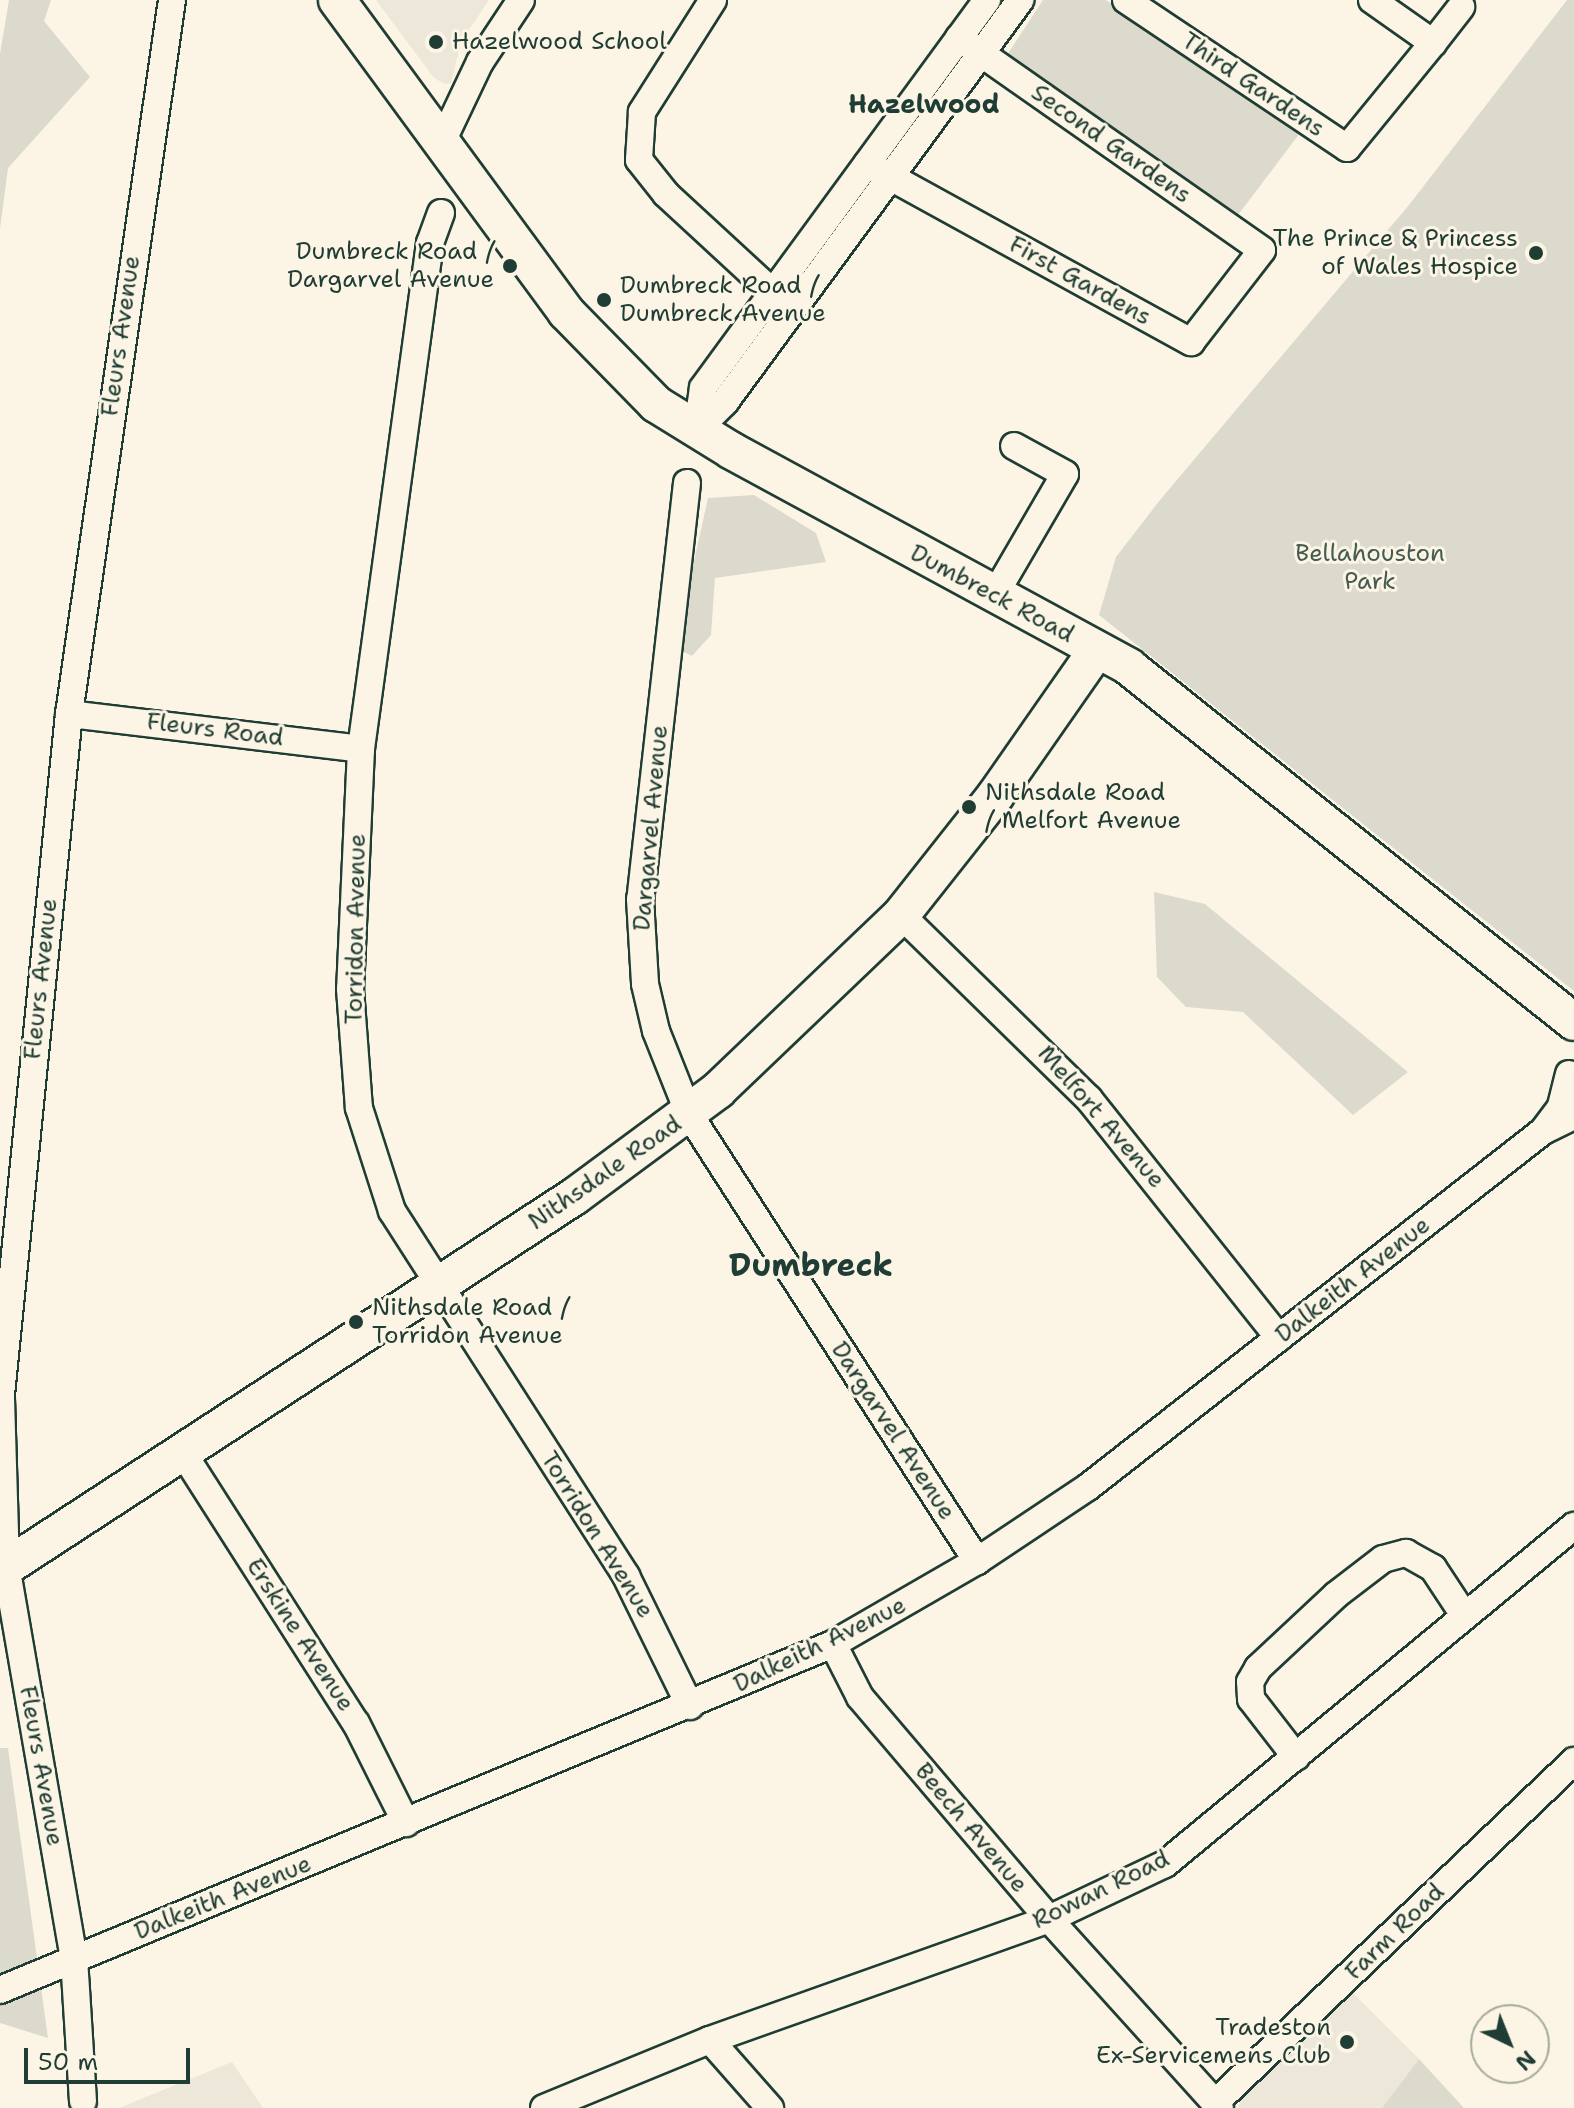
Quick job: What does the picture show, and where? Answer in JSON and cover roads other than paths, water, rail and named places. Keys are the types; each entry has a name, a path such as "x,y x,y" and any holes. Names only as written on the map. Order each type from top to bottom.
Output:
{"main road":[{"name":"Dumbreck Road","path":"308,0 441,144"},
{"name":"Dumbreck Road","path":"337,0 566,312 656,404 994,596 1129,667 1574,1022"},
{"name":"Nithsdale Road","path":"3,1569 439,1287 689,1114 771,1045 901,915 995,796 1097,650"}],"street":[{"name":"Fleurs Avenue","path":"83,2101 74,1959 3,1569 1,1394 9,1273 69,714 172,0"},
{"path":"441,144 480,62 521,0"},
{"path":"713,0 642,112 639,160 666,194 781,301"},
{"path":"697,430 703,388 781,301 877,170 959,38 987,0"},
{"path":"877,170 981,53 1020,0"},
{"name":"Third Gardens","path":"1126,0 1347,148 1433,43"},
{"path":"1372,0 1433,43 1461,7"},
{"name":"Second Gardens","path":"959,38 1262,250"},
{"name":"First Gardens","path":"877,170 1191,342 1262,250"},
{"name":"Torridon Avenue","path":"441,213 430,243 361,749 350,989 359,1108 379,1183 439,1287 626,1576 690,1706"},
{"path":"994,596 1065,474 1014,446"},
{"name":"Dargarvel Avenue","path":"687,483 640,936 656,1031 689,1114 977,1561"},
{"name":"Fleurs Road","path":"69,714 361,749"},
{"name":"Melfort Avenue","path":"901,915 1089,1099 1279,1338"},
{"name":"Dalkeith Avenue","path":"1543,1131 1561,1107 1569,1074"},
{"name":"Dalkeith Avenue","path":"0,1990 690,1706 833,1644 977,1561 1088,1487 1543,1131 1574,1116"},
{"name":"Erskine Avenue","path":"183,1453 356,1723 406,1823"},
{"name":"Rowan Road","path":"544,2108 710,2040 1049,1919 1165,1864 1574,1526"},
{"path":"1296,1757 1251,1699 1250,1682 1258,1668 1336,1595 1383,1559 1406,1553 1433,1568 1464,1615"},
{"name":"Beech Avenue","path":"833,1644 860,1697 1049,1919 1217,2106"},
{"name":"Farm Road","path":"1217,2106 1574,1761"},
{"path":"710,2040 770,2108"}],"place":[{"name":"Hazelwood School","path":"436,42"},
{"name":"The Prince & Princess of Wales Hospice","path":"1536,253"},
{"name":"Dumbreck Road / Dargarvel Avenue","path":"510,266"},
{"name":"Dumbreck Road / Dumbreck Avenue","path":"604,300"},
{"name":"Nithsdale Road / Melfort Avenue","path":"969,807"},
{"name":"Nithsdale Road / Torridon Avenue","path":"356,1322"},
{"name":"Tradeston Ex-Servicemens Club","path":"1347,2042"}],"district":[{"name":"Hazelwood","path":"924,104"},
{"name":"Dumbreck","path":"811,1265"}],"park label":[{"name":"Bellahouston Park","path":"1370,568"}]}
